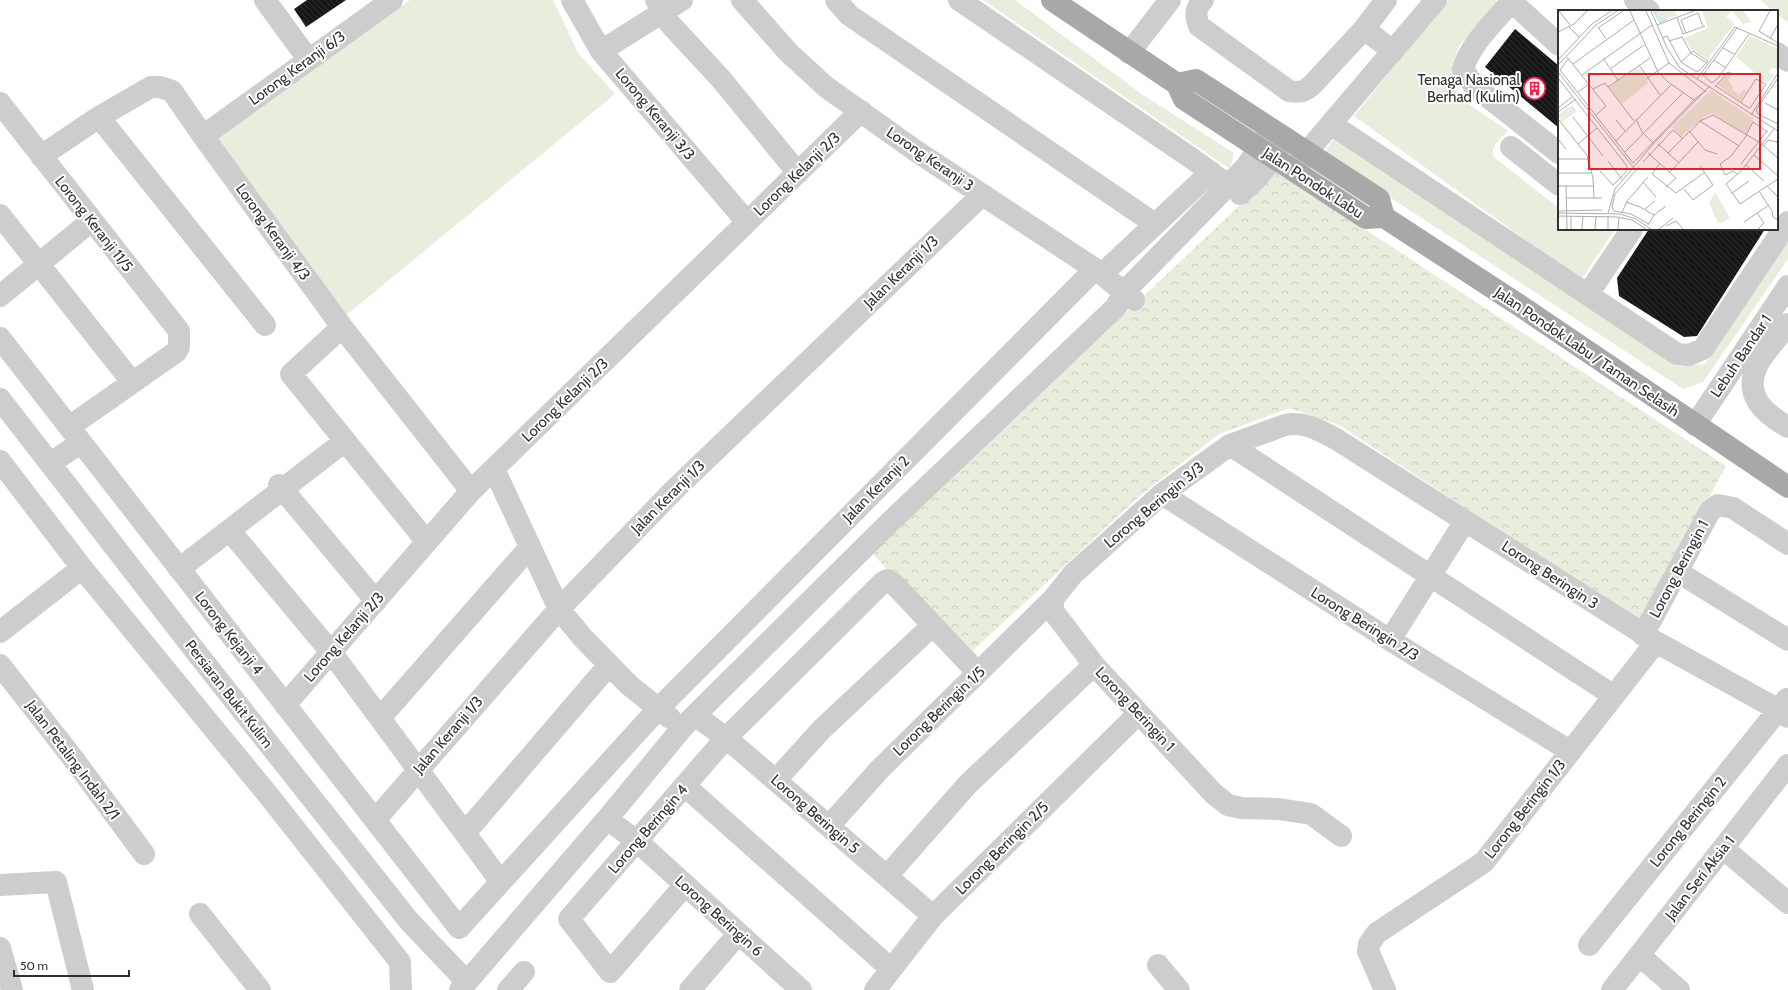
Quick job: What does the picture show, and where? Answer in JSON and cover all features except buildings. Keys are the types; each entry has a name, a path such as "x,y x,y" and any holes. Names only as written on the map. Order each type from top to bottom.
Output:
{"main road":[{"name":"Jalan Pondok Labu","path":"1052,0 1177,84 1184,99 1266,153 1366,218 1384,217 1379,199 1196,80 1177,84"},
{"name":"Jalan Pondok Labu / Taman Selasih","path":"1384,217 1519,305 1788,487"}],"street":[{"path":"265,0 308,60"},
{"name":"Lorong Keranji 6/3","path":"203,136 392,0"},
{"name":"Lorong Keranji 3/3","path":"572,0 601,51 747,222"},
{"path":"601,51 660,6 682,0"},
{"name":"Lorong Keranji 3","path":"742,0 788,52 826,87 982,195 1098,272 1125,300"},
{"path":"836,0 849,15 1156,224"},
{"path":"959,0 1228,185"},
{"path":"1129,53 1170,0"},
{"path":"1203,0 1197,7 1196,16 1199,26 1289,91 1298,92 1306,91 1313,84 1364,29 1386,0"},
{"path":"1294,171 1307,152 1436,0"},
{"path":"1558,44 1512,0 1472,49 1465,61 1463,69 1466,77 1474,86 1558,152"},
{"path":"1635,0 1648,10"},
{"path":"660,6 670,24 721,79 798,173"},
{"path":"1364,29 1393,51"},
{"path":"1778,54 1788,61"},
{"name":"Lorong Keranji 4/3","path":"41,156 99,117 150,87 160,87 172,91 342,327 471,491"},
{"name":"Lorong Keranji 11/5","path":"1,106 179,331 179,347 176,352 132,382"},
{"name":"Lorong Kelanji 2/3","path":"285,705 471,491 861,112"},
{"path":"99,117 265,325"},
{"path":"1331,124 1677,354 1689,356 1703,349 1777,230"},
{"path":"463,986 607,820 689,721 889,523 1125,300 1259,176 1266,153 1279,134"},
{"path":"1511,147 1555,173"},
{"path":"1125,300 1228,185 1246,167 1266,153"},
{"name":"Jalan Keranji 2","path":"459,928 658,709 1098,272 1156,224 1211,172"},
{"name":"Jalan Keranji 1/3","path":"375,820 559,609 672,491 982,195"},
{"path":"0,215 132,382 75,435 51,463"},
{"path":"0,296 38,263 92,221"},
{"path":"1588,294 1631,230"},
{"name":"Lebuh Bandar 1","path":"1695,425 1788,286"},
{"path":"342,327 291,374 427,542"},
{"path":"1785,336 1757,365 1753,379 1755,398 1768,415 1788,427"},
{"name":"Lorong Kejanji 4","path":"0,338 459,928"},
{"name":"Persiaran Bukit Kulim","path":"0,399 200,657 409,921 463,986"},
{"name":"Lorong Beringin 3/3","path":"1053,599 1073,574 1162,494 1230,445 1294,423 1314,428"},
{"name":"Lorong Beringin 3","path":"1314,428 1336,439 1649,638 1785,708"},
{"path":"179,569 230,531 281,488 346,441"},
{"path":"1230,445 1614,696"},
{"path":"0,461 82,568 269,796 400,962 401,990"},
{"name":"Lorong Beringin 5","path":"494,469 559,609 609,665 629,685 658,709 726,738 933,916"},
{"path":"281,488 376,601"},
{"name":"Lorong Beringin 2/3","path":"1162,494 1390,640 1570,751"},
{"name":"Lorong Beringin 1","path":"1649,638 1678,572 1710,511 1718,505 1733,508 1788,544"},
{"path":"1390,640 1465,521"},
{"path":"230,531 331,652 501,882"},
{"path":"380,718 530,547"},
{"path":"0,632 82,568"},
{"path":"1678,572 1788,640"},
{"name":"Lorong Beringin 4","path":"684,885 610,972 569,919 638,842 726,738 882,583 887,580 893,583 932,626"},
{"name":"Lorong Beringin 1","path":"1053,599 1053,611 1094,665 1214,794 1228,805 1241,808 1279,808 1311,814 1341,836"},
{"name":"Lorong Beringin 1/5","path":"829,826 880,769 1053,599"},
{"path":"776,780 821,730 932,626 978,673"},
{"name":"Lorong Beringin 1/3","path":"1385,990 1368,951 1372,938 1377,933 1484,862 1614,696 1649,638"},
{"name":"Jalan Petaling Indah 2/1","path":"0,665 72,757 144,854"},
{"path":"465,833 609,665"},
{"path":"887,876 968,784 1094,665"},
{"name":"Lorong Beringin 2","path":"1589,945 1785,708"},
{"name":"Lorong Beringin 2/5","path":"875,990 933,916 1138,714"},
{"name":"Jalan Seri Aksia 1","path":"1612,990 1788,765"},
{"path":"685,786 891,969"},
{"name":"Lorong Beringin 6","path":"607,820 638,842 801,990"},
{"path":"1724,848 1788,903"},
{"path":"0,885 56,882 83,990"},
{"path":"200,914 260,990"},
{"path":"695,988 738,934"},
{"path":"1639,955 1679,990"},
{"path":"1,957 12,990"},
{"path":"1158,965 1179,990"},
{"path":"508,990 524,972"}],"green space":[{"path":"410,0 553,0 578,53 615,94 344,317 210,140"},
{"path":"983,0 1015,0 1143,95 1234,153 1230,169"},
{"path":"1448,0 1495,0 1498,2 1459,46 1452,66 1459,89 1455,95 1508,131 1494,147 1493,154 1495,158 1558,207 1558,230 1614,230 1581,280 1354,116"},
{"path":"1760,0 1788,0 1788,23 1778,15 1778,10 1772,10"},
{"path":"1335,137 1349,141 1675,366 1705,364 1788,241 1788,259 1703,382 1683,389 1391,198 1324,152"},
{"path":"1276,171 1726,466 1641,623 1339,425 1290,408 1219,434 1141,495 967,656 872,553"}],"place":[{"name":"Tenaga Nasional Berhad (Kulim)","path":"1535,89"}]}
